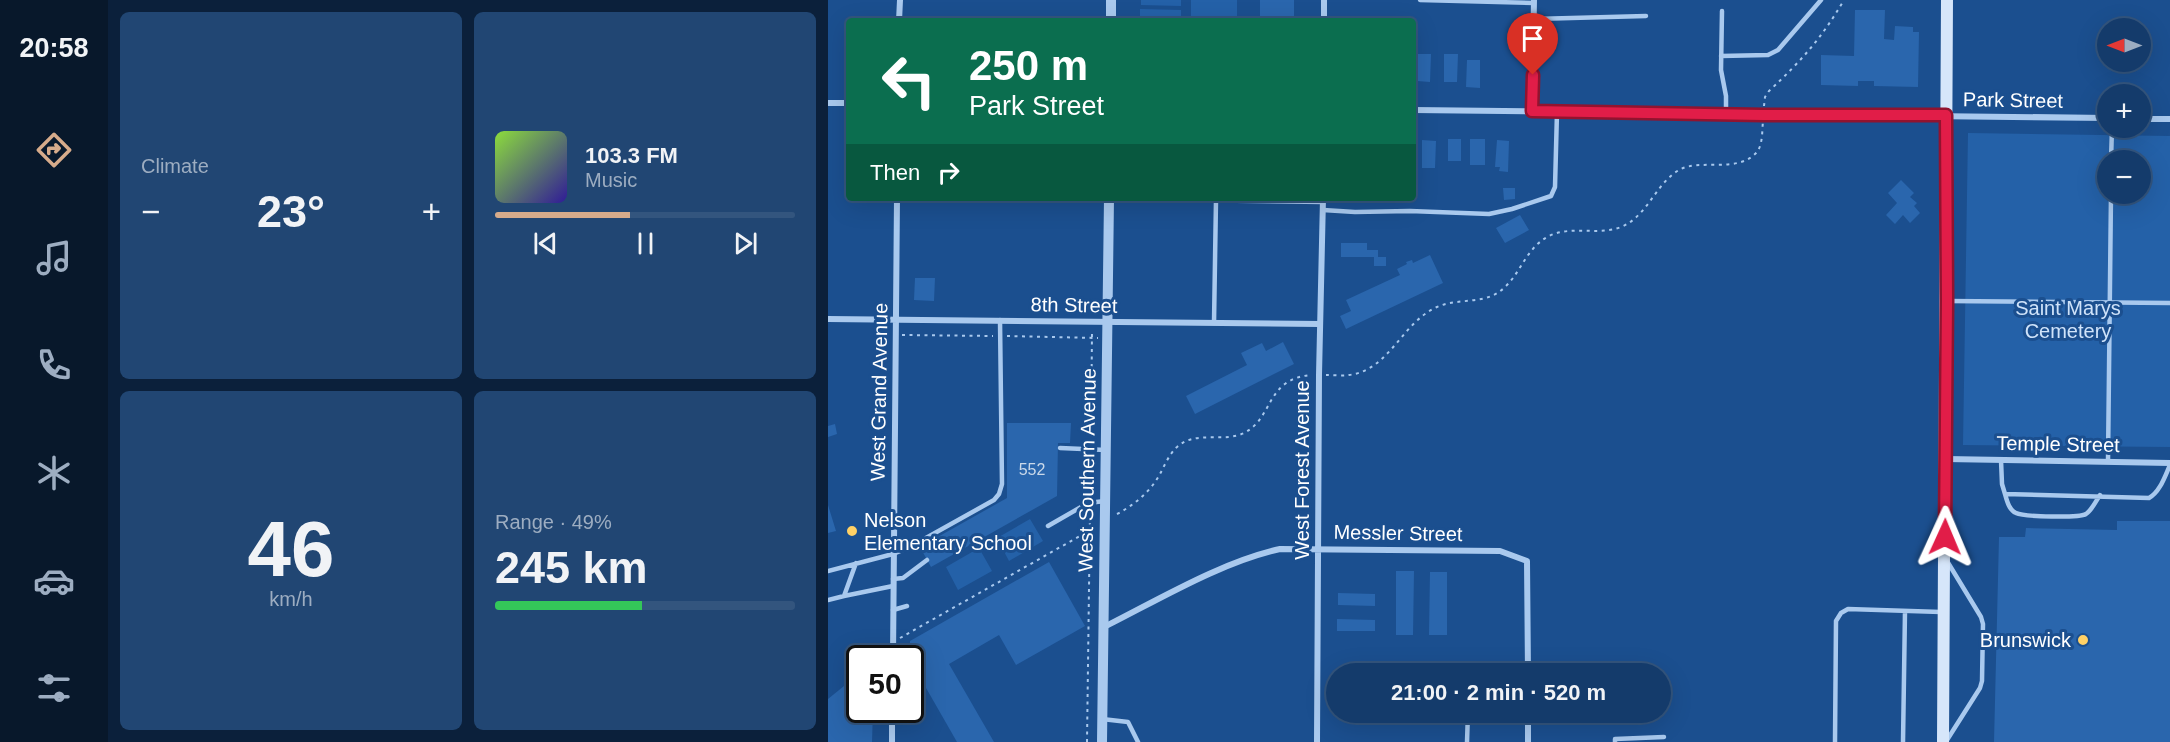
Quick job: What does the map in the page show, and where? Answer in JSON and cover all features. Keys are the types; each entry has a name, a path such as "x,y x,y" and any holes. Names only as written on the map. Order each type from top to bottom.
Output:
{"main road":[{"path":"1944,742 1947,0"}],"street":[{"path":"899,18 900,0"},
{"path":"1111,0 1111,18"},
{"path":"1324,0 1324,18"},
{"path":"1532,111 1534,1"},
{"path":"828,103 846,103"},
{"name":"Park Street","path":"1416,110 2097,118"},
{"path":"2151,119 2170,119"},
{"name":"West Grand Avenue","path":"893,642 897,201"},
{"name":"West Southern Avenue","path":"1102,742 1108,201"},
{"name":"West Forest Avenue","path":"1317,742 1319,375 1323,201"},
{"name":"8th Street","path":"828,319 1320,324"},
{"name":"Temple Street","path":"1946,459 2170,464"},
{"name":"Messler Street","path":"1103,627 1232,564 1280,549 1500,551 1527,561 1528,663"},
{"path":"892,723 892,742"},
{"path":"1528,723 1528,742"}],"lane":[{"path":"1419,0 1534,1"},
{"path":"1721,56 1768,55 1778,50 1821,0"},
{"path":"1722,11 1721,70 1726,96 1726,113"},
{"path":"1533,19 1646,16"},
{"path":"1323,210 1489,214 1551,196 1555,187 1557,112"},
{"path":"1214,323 1216,201"},
{"path":"2108,462 2111,204"},
{"path":"1947,301 2170,303"},
{"path":"828,571 893,554 994,500 999,494 1002,484 1000,320"},
{"path":"1060,448 1106,450"},
{"path":"2001,460 2002,484 2014,513 2081,516 2092,508 2100,495"},
{"path":"2005,494 2149,498 2153,496 2170,464"},
{"path":"1048,526 1090,503 1105,501"},
{"path":"1944,742 1980,688 1983,624 1945,556"},
{"path":"828,600 903,578 927,560"},
{"path":"844,596 856,563"},
{"path":"893,610 907,606"},
{"path":"1835,742 1836,621 1841,613 1848,609 1944,612"},
{"path":"1903,742 1905,611"},
{"path":"1102,719 1128,722 1138,742"},
{"path":"1467,742 1468,723"},
{"path":"1615,742 1615,739 1664,737"}],"path":[{"path":"893,642 1130,507 1146,494 1176,448 1183,442 1195,439 1224,438 1246,432 1257,423 1275,393 1286,383 1301,376 1349,375 1369,369 1382,360 1412,324 1426,313 1438,306 1478,300 1494,295 1506,287 1528,253 1551,235 1566,232 1602,232 1621,227 1643,211 1664,183 1679,170 1730,164 1748,158 1758,151 1765,97 1820,39 1844,0"},
{"path":"1087,742 1092,322"}],"green space":[{"path":"1141,0 1181,0 1181,6 1141,5"},
{"path":"1191,0 1237,0 1237,18 1191,17"},
{"path":"1140,9 1181,10 1181,18 1140,18"},
{"name":"Saint Marys Cemetery","path":"1968,133 2097,135 2097,138 2170,136 2170,447 1963,445"},
{"path":"1030,519 1043,541 1009,561 997,538"},
{"path":"979,548 992,571 958,590 946,567"}],"building":[{"path":"1260,0 1294,0 1294,18 1260,18"},
{"path":"1855,10 1885,10 1884,39 1894,40 1895,26 1913,27 1913,32 1919,32 1918,87 1874,86 1874,81 1858,81 1858,86 1821,85 1821,55 1854,56"},
{"path":"1417,54 1431,54 1430,82 1417,81"},
{"path":"1444,54 1458,54 1457,82 1444,82"},
{"path":"1467,60 1480,60 1480,88 1466,87"},
{"path":"1448,139 1461,139 1461,161 1448,161"},
{"path":"1470,139 1485,139 1485,165 1470,165"},
{"path":"1422,140 1436,141 1435,168 1422,168"},
{"path":"1497,140 1509,141 1508,172 1499,171 1500,167 1495,167"},
{"path":"1901,180 1914,193 1910,197 1917,203 1914,206 1920,213 1910,223 1903,215 1895,224 1886,215 1897,203 1888,193"},
{"path":"1503,188 1515,188 1515,199 1504,200"},
{"path":"1520,215 1529,230 1505,243 1496,228"},
{"path":"1341,243 1367,243 1367,250 1378,250 1378,257 1386,257 1386,266 1374,266 1374,257 1341,257"},
{"path":"1430,255 1443,283 1346,329 1340,316 1351,311 1346,300 1400,275 1397,269 1407,264 1406,262 1412,260 1413,263"},
{"path":"915,278 935,278 934,301 914,300"},
{"path":"1283,342 1294,364 1195,414 1186,396 1247,365 1241,353 1262,343 1266,351"},
{"path":"1007,423 1071,423 1070,443 1058,443 1057,496 931,567 920,547 1007,498"},
{"path":"835,424 837,434 828,437 828,426"},
{"path":"828,505 836,531 828,533"},
{"name":"Brunswick","path":"2117,521 2170,521 2170,742 1994,742 1999,537 2025,537 2026,528 2117,530"},
{"path":"1049,562 1085,626 1016,665 999,635 949,664 994,742 957,742 924,684 924,645 910,645 910,641"},
{"path":"1396,571 1414,571 1413,635 1396,635"},
{"path":"1430,572 1447,572 1447,635 1429,635"},
{"path":"1338,593 1375,594 1375,606 1338,605"},
{"path":"1337,619 1375,620 1375,631 1337,631"},
{"path":"846,684 846,723 873,723 872,742 828,742 828,699"}],"place":[{"name":"Nelson Elementary School","path":"852,531"},
{"name":"Brunswick","path":"2083,640"}],"route":[{"path":"1533,75 1532,111 1946,115 1945,537"}]}
